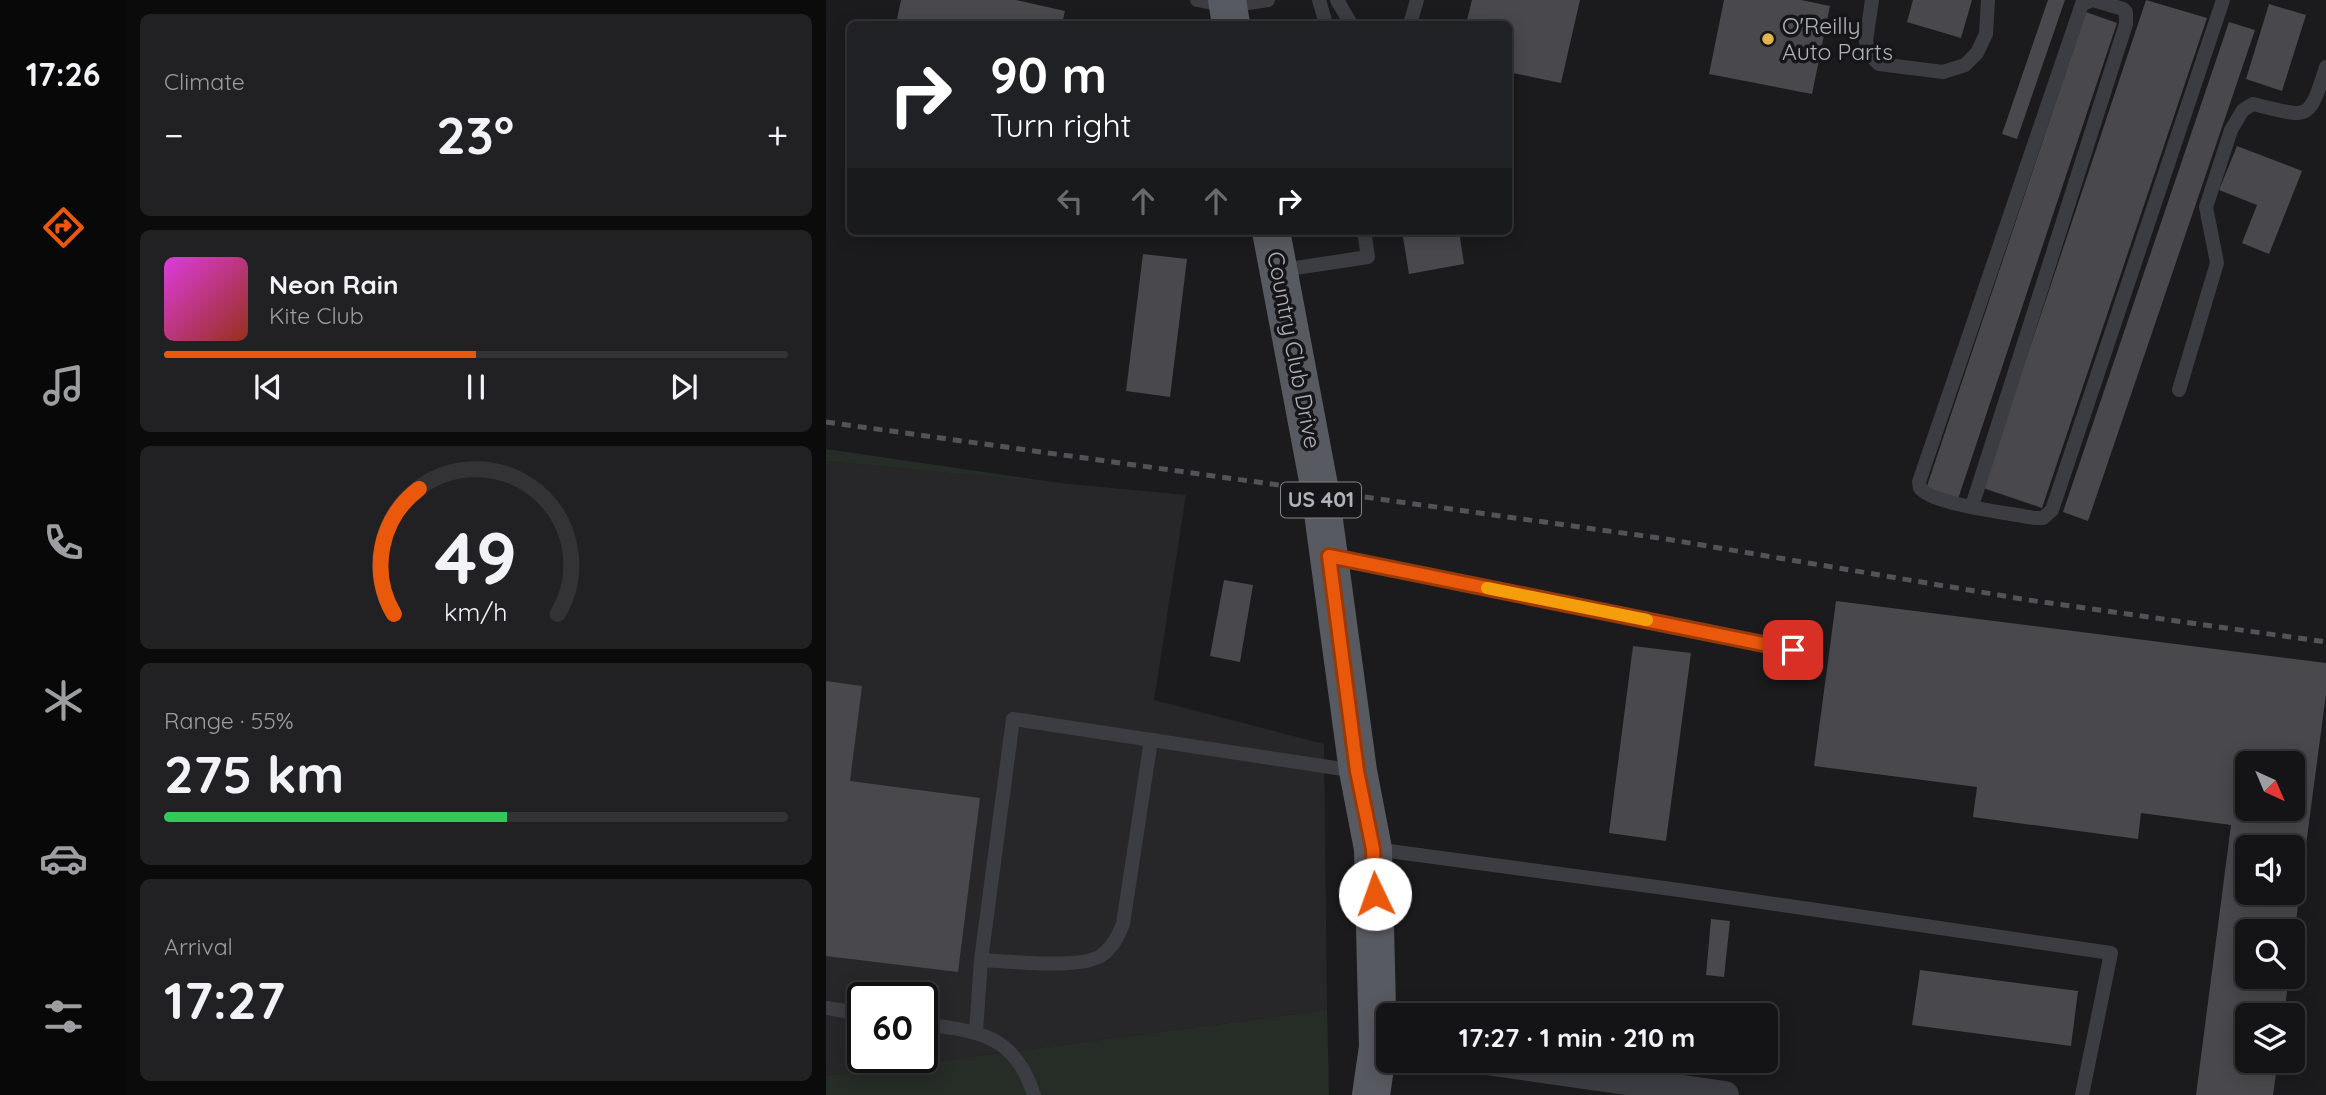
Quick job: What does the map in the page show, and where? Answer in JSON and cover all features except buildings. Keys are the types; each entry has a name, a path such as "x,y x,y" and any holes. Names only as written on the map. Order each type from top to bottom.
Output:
{"main road":[{"name":"Country Club Drive","path":"1272,235 1320,491 1357,771 1373,849 1381,1003"},
{"name":"Country Club Drive","path":"1371,1095 1376,1073"}],"street":[{"path":"1544,1073 1615,1087 1725,1095"}],"lane":[{"path":"1221,8 1268,0"},
{"path":"1320,0 1325,21"},
{"path":"1337,0 1349,21"},
{"path":"1411,21 1417,0"},
{"path":"1421,21 1425,0"},
{"path":"1872,0 1866,41 1868,53 1879,64 1943,72 1965,65 1977,53 1986,34 1988,0"},
{"path":"1972,506 2126,24 2126,12 2123,9 2093,0 2082,4 2080,8 1921,475 1920,488 1927,495 1972,506 2035,518 2043,518 2052,510 2223,0"},
{"path":"2179,390 2217,262 2206,208 2231,130 2243,110 2253,104 2298,114 2308,111 2314,104 2326,67"},
{"path":"1279,271 1368,257 1365,235"},
{"path":"1329,556 1793,650"},
{"path":"976,1031 981,960 1013,719 1357,771"},
{"path":"981,960 1080,962 1100,957 1114,944 1123,924 1151,740"},
{"path":"1373,849 1679,890 2111,953 2082,1095"},
{"path":"826,1007 847,1011"},
{"path":"938,1026 976,1031 1006,1046 1026,1071 1034,1095"}],"shaded area":[{"path":"826,449 1066,484 826,461"},
{"path":"826,461 1186,495 1154,700 1324,744 1327,1010 938,1061 938,982 847,982 849,1073 826,1076"},
{"path":"1327,1010 1329,1095 826,1095 826,1076 849,1073 938,1073 938,1061"}],"railway":[{"path":"826,422 1666,539 2028,600 2326,642"}],"slow traffic":[{"path":"1487,588 1647,620"}],"place":[{"name":"O'Reilly Auto Parts","path":"1768,39"}],"route":[{"path":"1375,894 1373,849 1357,771 1329,556 1793,650"}]}
